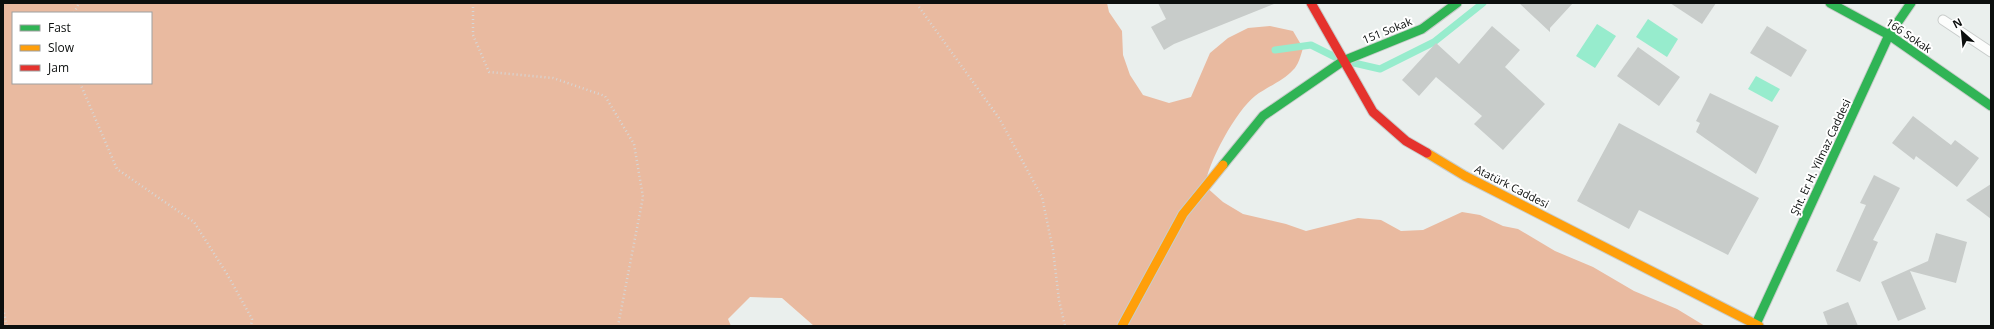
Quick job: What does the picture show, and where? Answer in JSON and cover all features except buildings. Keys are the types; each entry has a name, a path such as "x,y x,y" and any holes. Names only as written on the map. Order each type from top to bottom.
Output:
{"street":[{"name":"Atatürk Caddesi","path":"1311,3 1373,112 1406,141 1465,176 1758,325"},
{"name":"151 Sokak","path":"1122,326 1183,214 1263,116 1343,61 1422,29 1457,3"},
{"name":"166 Sokak","path":"1830,3 1888,35 1991,106"},
{"name":"Şht. Er H. Yilmaz Caddesi","path":"1758,325 1888,35 1910,3"}],"lane":[{"path":"1943,20 1991,52"}],"path":[{"path":"74,12 79,3"},
{"path":"473,3 473,35 489,72 553,78 605,96 634,144 643,197 618,326"},
{"path":"919,3 919,7 999,118 1042,197 1053,250 1059,300 1065,326"},
{"path":"80,84 117,169 194,222 227,274 252,319 251,326"},
{"path":"3,309 7,326"}],"shaded area":[{"path":"3,3 1107,3 1109,12 1122,31 1123,55 1130,75 1143,95 1169,103 1191,97 1210,53 1228,38 1248,28 1270,26 1293,31 1303,48 1299,60 1293,70 1285,77 1255,96 1248,103 1232,125 1217,151 1211,164 1205,186 1223,202 1243,214 1286,224 1306,231 1358,218 1381,220 1401,231 1423,230 1462,212 1480,215 1503,226 1518,229 1555,251 1593,267 1634,291 1677,309 1705,326 814,326 782,298 750,297 728,319 731,326 3,326"},
{"path":"1648,19 1678,39 1667,57 1636,37"},
{"path":"1597,24 1616,36 1595,68 1576,56"},
{"path":"1756,76 1780,89 1772,102 1748,89"}],"waterway":[{"path":"1354,63 1380,69 1434,42 1483,3"},
{"path":"1275,50 1311,45 1335,57"}],"traffic: fast":[{"path":"1223,165 1263,116 1343,61 1422,29 1457,3"},
{"path":"1830,3 1889,35 1991,106"},
{"path":"1756,324 1889,35 1911,3"}],"traffic: slow":[{"path":"1427,153 1465,176 1759,326"},
{"path":"1122,326 1183,214 1223,165"}],"traffic: jam":[{"path":"1311,3 1373,112 1406,141 1427,153"}]}
